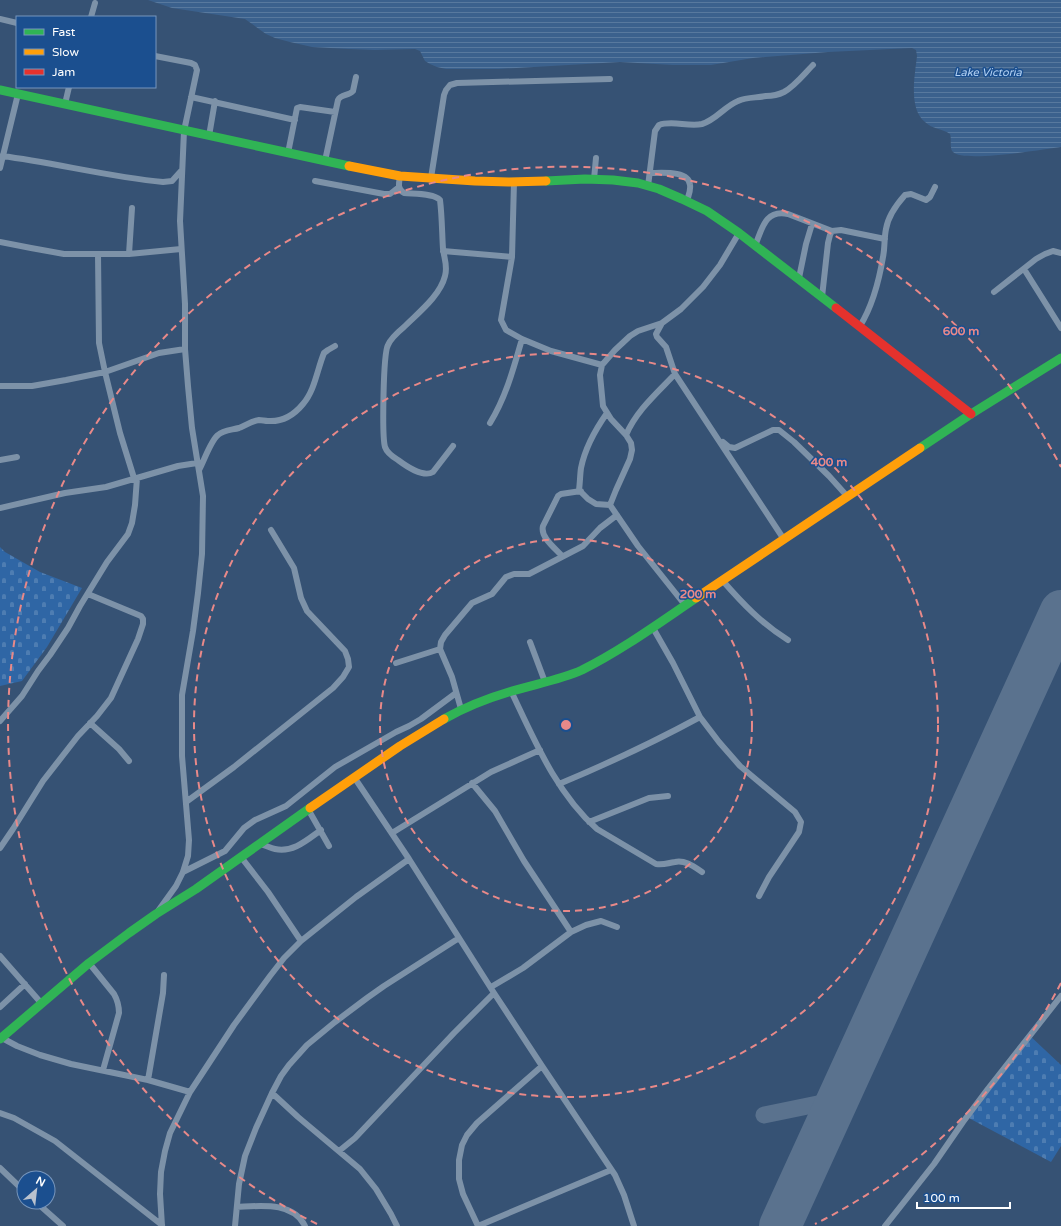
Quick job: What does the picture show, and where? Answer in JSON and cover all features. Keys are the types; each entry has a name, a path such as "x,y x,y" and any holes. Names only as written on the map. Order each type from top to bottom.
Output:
{"main road":[{"path":"0,90 184,131 400,176 514,182 594,179 628,182 659,189 707,211 739,233 799,278 971,414"},
{"path":"1,1038 89,963 156,914 196,889 354,777 432,726 460,709 511,691 581,670 608,656 653,628 783,538 971,414 1061,358"}],"street":[{"path":"92,16 95,3"},
{"path":"0,19 16,23"},
{"path":"156,56 191,63 197,67 184,131 181,171 180,249 185,304 185,349 192,428 203,496 202,554 194,631 182,702 182,756 189,840 188,856 184,872 156,914"},
{"path":"648,186 655,131 659,125 667,123 690,125 702,124 711,120 737,101 776,95 784,92 813,65"},
{"path":"325,161 339,97 353,91 356,77"},
{"path":"431,178 442,102 446,90 450,85 457,83 610,79"},
{"path":"65,104 68,88"},
{"path":"0,168 18,94"},
{"path":"192,97 295,120"},
{"path":"209,136 215,101"},
{"path":"288,153 297,108 300,107 335,112"},
{"path":"2,156 163,182 172,181 181,171"},
{"path":"594,179 596,158"},
{"path":"650,173 679,174 686,177 689,180 690,187 687,201"},
{"path":"315,181 390,194 398,187 400,176"},
{"path":"514,182 512,257 501,320 506,330 522,339 551,351 602,365"},
{"path":"860,326 867,315 877,286 886,228 896,206 906,195 911,194 926,200 930,197 935,186"},
{"path":"398,187 400,191 404,193 439,198 443,251 446,266 442,284 432,299 399,331 387,346 384,372 383,437 386,448 392,456 404,465 424,474 430,474 433,472 452,446"},
{"path":"129,254 132,208"},
{"path":"755,246 766,220 775,214 782,213 832,231 841,230 885,239"},
{"path":"799,278 812,224"},
{"path":"822,297 828,243 832,231"},
{"path":"610,506 630,459 632,450 631,443 626,435 611,420 603,406 600,375 602,365 630,336 638,331 662,323 681,309 703,287 720,265 739,233"},
{"path":"0,242 64,254 129,254 180,249"},
{"path":"443,251 512,257"},
{"path":"994,292 1045,254 1053,251 1061,252"},
{"path":"0,721 22,696 68,628 107,562 128,534 132,523 135,505 136,478 123,442 99,343 98,254"},
{"path":"1024,269 1061,328"},
{"path":"662,323 656,334 666,347 675,374 783,538"},
{"path":"490,423 496,414 513,369 522,339"},
{"path":"199,470 218,434 240,428 251,422 259,420 276,420 284,418 302,406 312,389 324,353 335,346"},
{"path":"0,386 32,386 66,380 105,372 159,353 185,349"},
{"path":"626,435 635,417 675,374"},
{"path":"607,413 592,437 586,451 581,468 579,490 584,496 596,504 610,506 638,546 686,605"},
{"path":"718,439 729,447 736,448 773,430 779,430 810,456 847,496"},
{"path":"0,460 17,458"},
{"path":"0,508 65,493 106,487 178,466 197,463"},
{"path":"562,556 544,536 542,531 543,526 560,494 581,491"},
{"path":"460,709 452,677 440,649 445,635 472,603 492,594 506,577 511,574 529,574 583,546 600,528 617,515"},
{"path":"186,802 234,767 310,707 338,683 348,667 348,659 345,651 307,611 301,598 294,568 271,530"},
{"path":"722,580 759,620 788,640"},
{"path":"0,848 43,781 78,736 105,706 116,688 138,640 143,624 143,619 141,616 88,594"},
{"path":"653,628 673,663 700,717 740,766 795,812 801,822 799,832 769,877 759,896"},
{"path":"530,642 545,682"},
{"path":"396,663 440,649"},
{"path":"511,691 540,750 559,784 589,822 597,829 656,864 664,865 680,861 689,864 702,872"},
{"path":"184,872 225,851 244,828 255,820 286,806 335,766 396,732 421,720 456,693"},
{"path":"559,784 598,768 700,717"},
{"path":"90,722 119,749 129,761"},
{"path":"392,833 491,772 540,750"},
{"path":"354,777 409,859 542,1066 615,1175 624,1195 634,1226"},
{"path":"472,783 494,811 524,861 571,932"},
{"path":"589,822 649,798 668,796"},
{"path":"308,809 329,846"},
{"path":"260,844 274,849 289,850 298,846 320,830"},
{"path":"241,857 272,898 301,941"},
{"path":"162,1225 160,1187 161,1172 170,1133 190,1092 234,1025 284,958 301,941 356,897 409,859"},
{"path":"339,1151 359,1133 493,990 571,932 586,925 601,921 616,927"},
{"path":"235,1226 238,1184 245,1156 256,1128 281,1076 307,1045 335,1022 384,986 459,938"},
{"path":"0,956 42,1004"},
{"path":"89,963 114,994 119,1006 119,1013 103,1070"},
{"path":"148,1080 163,993 164,975"},
{"path":"0,1007 25,984"},
{"path":"886,1226 934,1164 987,1090 1061,996"},
{"path":"1,1038 40,1055 71,1064 148,1080 190,1092"},
{"path":"542,1066 477,1123 467,1135 462,1145 459,1160 459,1178 462,1194 478,1226 611,1170"},
{"path":"272,1093 360,1169 376,1189 397,1226"},
{"path":"0,1113 14,1118 55,1141 162,1225"},
{"path":"0,1168 16,1183"},
{"path":"236,1207 261,1206 289,1210 296,1214 305,1226"},
{"path":"45,1210 63,1226"}],"green space":[{"path":"0,547 5,552 40,572 82,588 47,647 22,681 0,686"},
{"path":"1028,1034 1061,1065 1061,1146 1051,1162 965,1116"}],"water":[{"name":"Lake Victoria","path":"148,0 1061,0 1061,147 988,156 960,155 953,152 951,148 950,134 934,128 925,122 916,108 914,100 914,82 917,56 916,50 912,48 828,52 753,58 711,65 673,65 620,62 498,69 446,69 437,67 425,61 420,51 415,49 375,50 312,47 275,38 266,34 245,19 172,8"}],"taxiway":[{"path":"764,1115 837,1100"}],"runway":[{"path":"780,1226 1061,611"}],"traffic: fast":[{"path":"0,90 349,166"},
{"path":"546,181 585,179 638,183 659,189 682,199 707,211 739,233 836,308"},
{"path":"920,448 971,414 1061,358"},
{"path":"444,719 468,707 494,697 582,670 626,645 696,598"},
{"path":"0,1039 89,963 129,933 196,889 310,808"}],"traffic: slow":[{"path":"349,166 400,176 475,181 546,181"},
{"path":"696,598 920,448"},
{"path":"310,808 400,746 444,719"}],"traffic: jam":[{"path":"836,308 971,414"}]}
